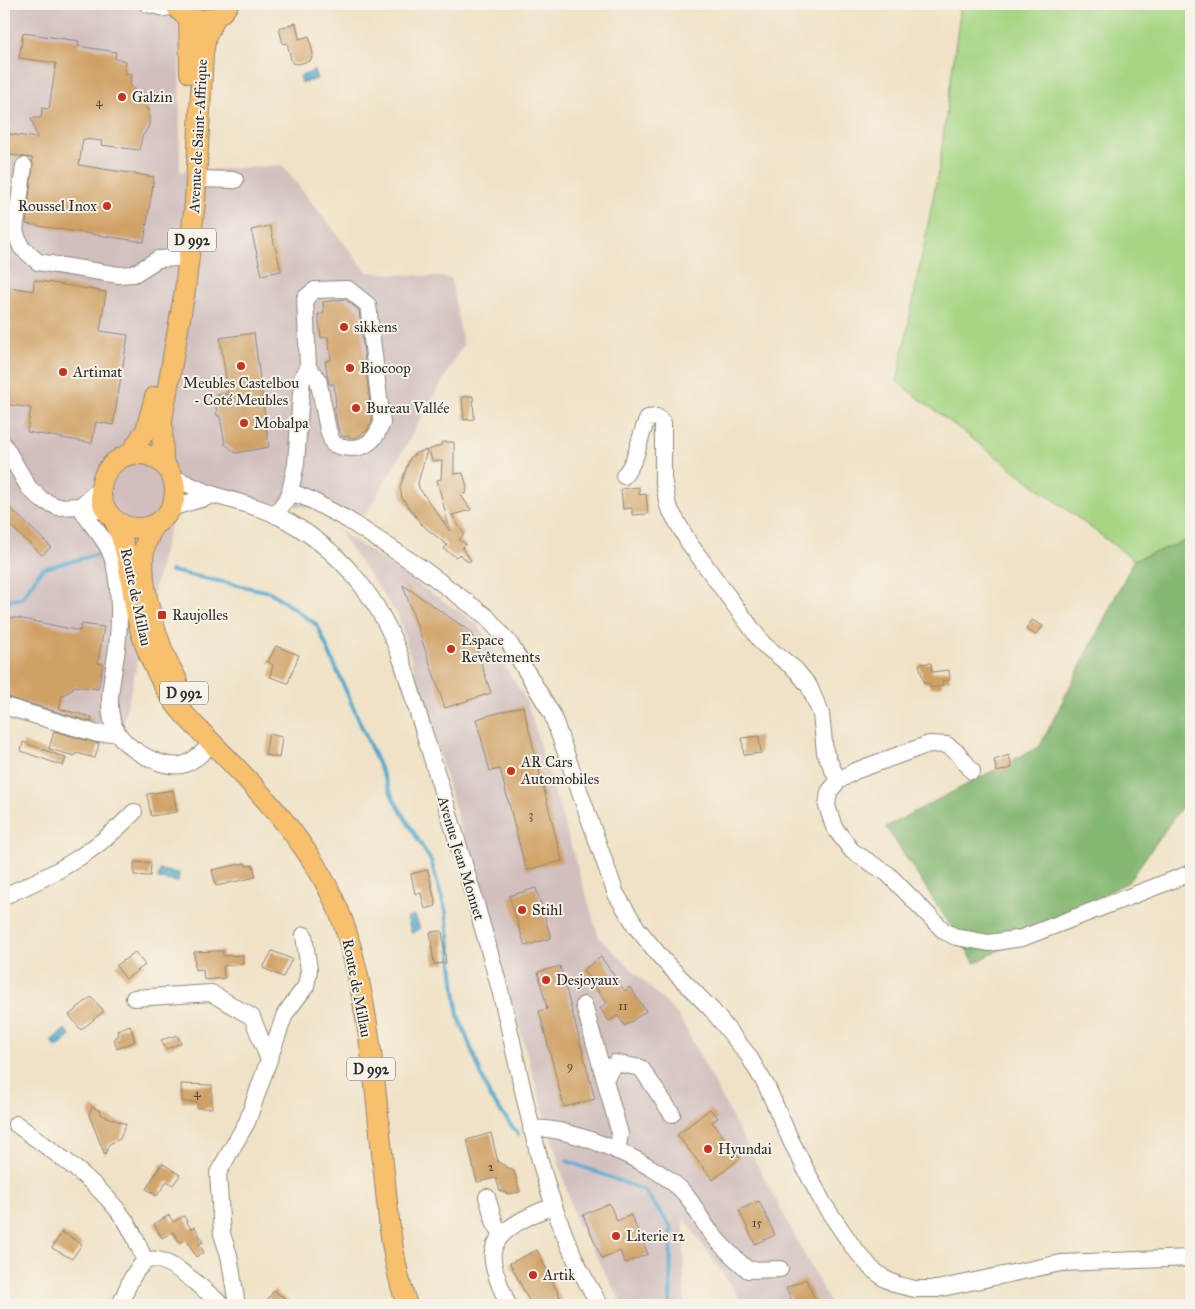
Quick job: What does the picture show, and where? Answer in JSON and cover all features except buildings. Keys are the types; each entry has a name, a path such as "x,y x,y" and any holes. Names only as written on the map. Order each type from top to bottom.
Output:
{"main road":[{"path":"179,9 202,21 225,8"},
{"name":"Avenue de Saint-Affrique","path":"168,471 162,420 185,290 197,180 203,54 206,37 225,8"},
{"name":"Avenue de Saint-Affrique","path":"130,454 146,430 151,412 178,258 187,178 190,92 179,9"},
{"path":"130,454 144,454 168,471 175,491 170,509 154,525 134,528 111,516 102,500 101,488 104,475 112,464 130,454"},
{"name":"Route de Millau","path":"111,516 128,554 137,615 145,646 171,697 191,725 213,743 300,843 326,884 346,931 365,1016 395,1263 406,1305"},
{"name":"Route de Millau","path":"154,525 144,550 145,576 159,642 173,674 213,743"}],"street":[{"path":"147,4 179,9"},
{"path":"24,166 15,231 21,247 38,262 119,275 134,274 158,259 178,258"},
{"path":"197,180 235,180"},
{"path":"275,514 289,496 296,464 302,378 308,368 305,298 315,290 348,289 368,305 382,423 377,436 364,447 343,448 333,444 328,430 318,379 308,368"},
{"path":"624,476 635,462 642,430 648,418 657,418 663,423 663,478 668,506 689,543 763,644 795,669 809,686 821,714 825,752 838,781"},
{"path":"4,445 29,488 42,500 58,507 80,506 111,516"},
{"name":"Avenue Jean Monnet","path":"168,471 213,495 236,500 275,514 312,536 347,568 375,602 396,643 497,980 531,1129 553,1206 571,1253 600,1305"},
{"path":"80,506 101,488"},
{"path":"289,496 296,494 309,499 348,520 420,567 487,617 510,644 552,714 616,894 637,928 663,960 712,1010 748,1055 767,1087 791,1141 823,1203 853,1247 885,1279 898,1285 937,1289 1061,1263 1191,1258"},
{"name":"Avenue Jean Monnet","path":"170,509 186,502 200,500 213,495"},
{"path":"80,506 86,517 103,535 112,557 117,584 117,646 108,702 110,718 115,732 129,747 141,755 173,767 194,761 213,743"},
{"path":"4,706 98,734 115,732"},
{"path":"972,770 958,753 947,745 929,744 855,772 838,781 829,792 826,806 834,827 852,851 888,874 944,931 956,937 990,943 1022,938 1191,873"},
{"path":"4,896 38,882 88,853 113,835 134,812"},
{"path":"237,1305 229,1255 222,1234 218,1173 247,1122 285,1014 306,986 309,970 304,935"},
{"path":"134,998 211,993 252,1017 269,1060"},
{"path":"584,1006 620,1134 617,1151"},
{"path":"605,1079 615,1063 641,1068 672,1114"},
{"path":"16,1124 76,1168 110,1201 126,1221 145,1261"},
{"path":"531,1129 557,1129 617,1151 667,1176 686,1194 712,1234 748,1270 780,1269"},
{"path":"486,1197 495,1224 502,1233"},
{"path":"508,1305 497,1277 493,1253 502,1233 553,1206"},
{"path":"120,1305 136,1271 145,1261 154,1258 170,1264 222,1305"}],"shaded area":[{"path":"4,4 179,4 180,172 282,165 367,272 451,278 463,345 366,515 178,491 119,740 4,708"},
{"path":"337,529 477,624 526,700 599,937 679,1016 831,1305 744,1305 684,1218 684,1305 623,1305 576,1221 399,617"}],"green space":[{"path":"961,4 1191,4 1191,539 1134,560 897,382 939,168"},
{"path":"1191,539 1191,794 1128,882 975,963 886,827 1040,746 1134,560"}],"water":[{"path":"314,70 317,79 302,83 300,76 312,72"},
{"path":"160,870 179,873 178,882 158,879"},
{"path":"415,915 420,929 412,934 407,918"},
{"path":"65,1029 71,1036 57,1048 51,1041"}],"waterway":[{"path":"4,600 21,599 42,569 99,554"},
{"path":"171,571 270,592 317,625 394,800 431,861 446,912 458,1015 490,1097 518,1134"},
{"path":"567,1161 644,1190 671,1227 670,1305"}],"place":[{"name":"Galzin","path":"122,97"},
{"name":"Roussel Inox","path":"107,206"},
{"name":"sikkens","path":"344,327"},
{"name":"Meubles Castelbou - Coté Meubles","path":"241,366"},
{"name":"Biocoop","path":"350,368"},
{"name":"Artimat","path":"63,372"},
{"name":"Bureau Vallée","path":"356,408"},
{"name":"Mobalpa","path":"244,423"},
{"name":"Raujolles","path":"162,615"},
{"name":"Espace Revêtements","path":"451,649"},
{"name":"AR Cars Automobiles","path":"511,771"},
{"name":"Stihl","path":"522,910"},
{"name":"Desjoyaux","path":"546,980"},
{"name":"Hyundai","path":"708,1149"},
{"name":"Literie 12","path":"616,1236"},
{"name":"Artik","path":"533,1275"}]}
